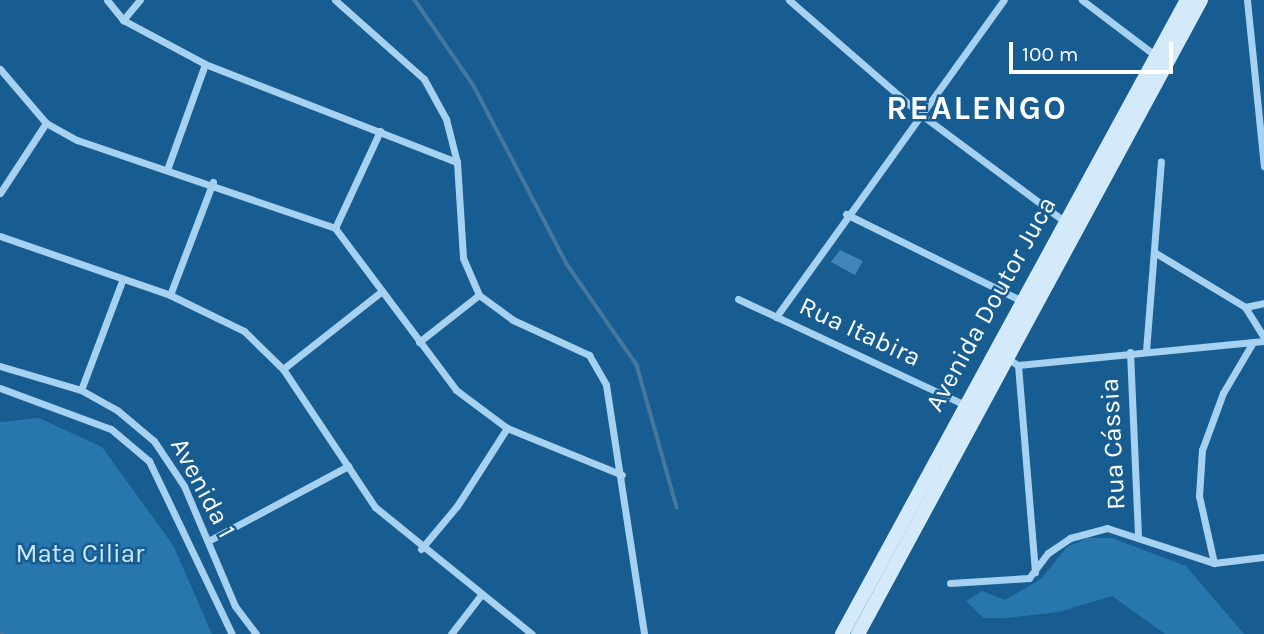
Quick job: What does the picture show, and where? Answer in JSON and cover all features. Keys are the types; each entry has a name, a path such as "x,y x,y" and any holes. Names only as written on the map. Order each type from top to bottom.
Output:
{"main road":[{"name":"Avenida Doutor Juca","path":"842,634 963,404 1005,358 1020,300 1187,0"},
{"name":"Avenida Doutor Juca","path":"858,634 1201,0"}],"street":[{"path":"107,0 123,20 205,64 457,162"},
{"path":"123,20 140,0"},
{"path":"335,0 424,79 446,119 457,162 463,258 479,295 513,320 589,355 607,385 644,634"},
{"path":"789,0 919,113 1063,221"},
{"path":"776,317 846,214 1004,0"},
{"path":"1082,0 1156,55"},
{"path":"1247,0 1261,115 1264,166"},
{"path":"168,167 205,64"},
{"path":"0,69 46,123 77,140 213,182 335,228 456,390 507,428 622,475"},
{"path":"0,193 46,123"},
{"path":"335,228 380,131"},
{"name":"Rua Cássia","path":"1146,351 1161,162"},
{"path":"170,295 213,182"},
{"path":"846,214 1020,300"},
{"path":"0,236 122,281 170,295 244,331 283,369 375,507 421,549 532,634"},
{"path":"1035,572 1005,358 1146,351 1264,340 1245,307 1154,252"},
{"path":"81,390 122,281"},
{"path":"283,369 382,291"},
{"path":"419,342 479,295"},
{"name":"Rua Itabira","path":"738,299 963,404"},
{"path":"1245,307 1264,303"},
{"path":"1214,563 1199,496 1202,450 1223,393 1254,342"},
{"name":"Rua Cássia","path":"1130,352 1138,534"},
{"name":"Avenida 1","path":"0,366 81,390 117,410 154,441 210,540 235,606 256,634"},
{"name":"Avenida 1","path":"0,388 111,429 149,461 232,634"},
{"path":"421,549 457,506 507,428"},
{"path":"210,540 348,466"},
{"path":"950,583 1014,582 1035,572 1048,553 1088,530 1138,534 1214,563 1264,557"},
{"path":"451,634 481,595"}],"green space":[{"name":"Mata Ciliar","path":"39,418 102,447 173,545 212,634 0,634 0,422"},
{"path":"1087,538 1112,538 1186,566 1244,634 1165,634 1112,596 1059,612 1006,618 983,618 966,601 982,591 1005,600 1041,579 1067,547"}],"building":[{"path":"840,250 863,261 855,275 831,262"}],"waterway":[{"path":"415,0 474,86 567,264 637,365 677,507"}],"district":[{"name":"REALENGO","path":"977,109"}]}
